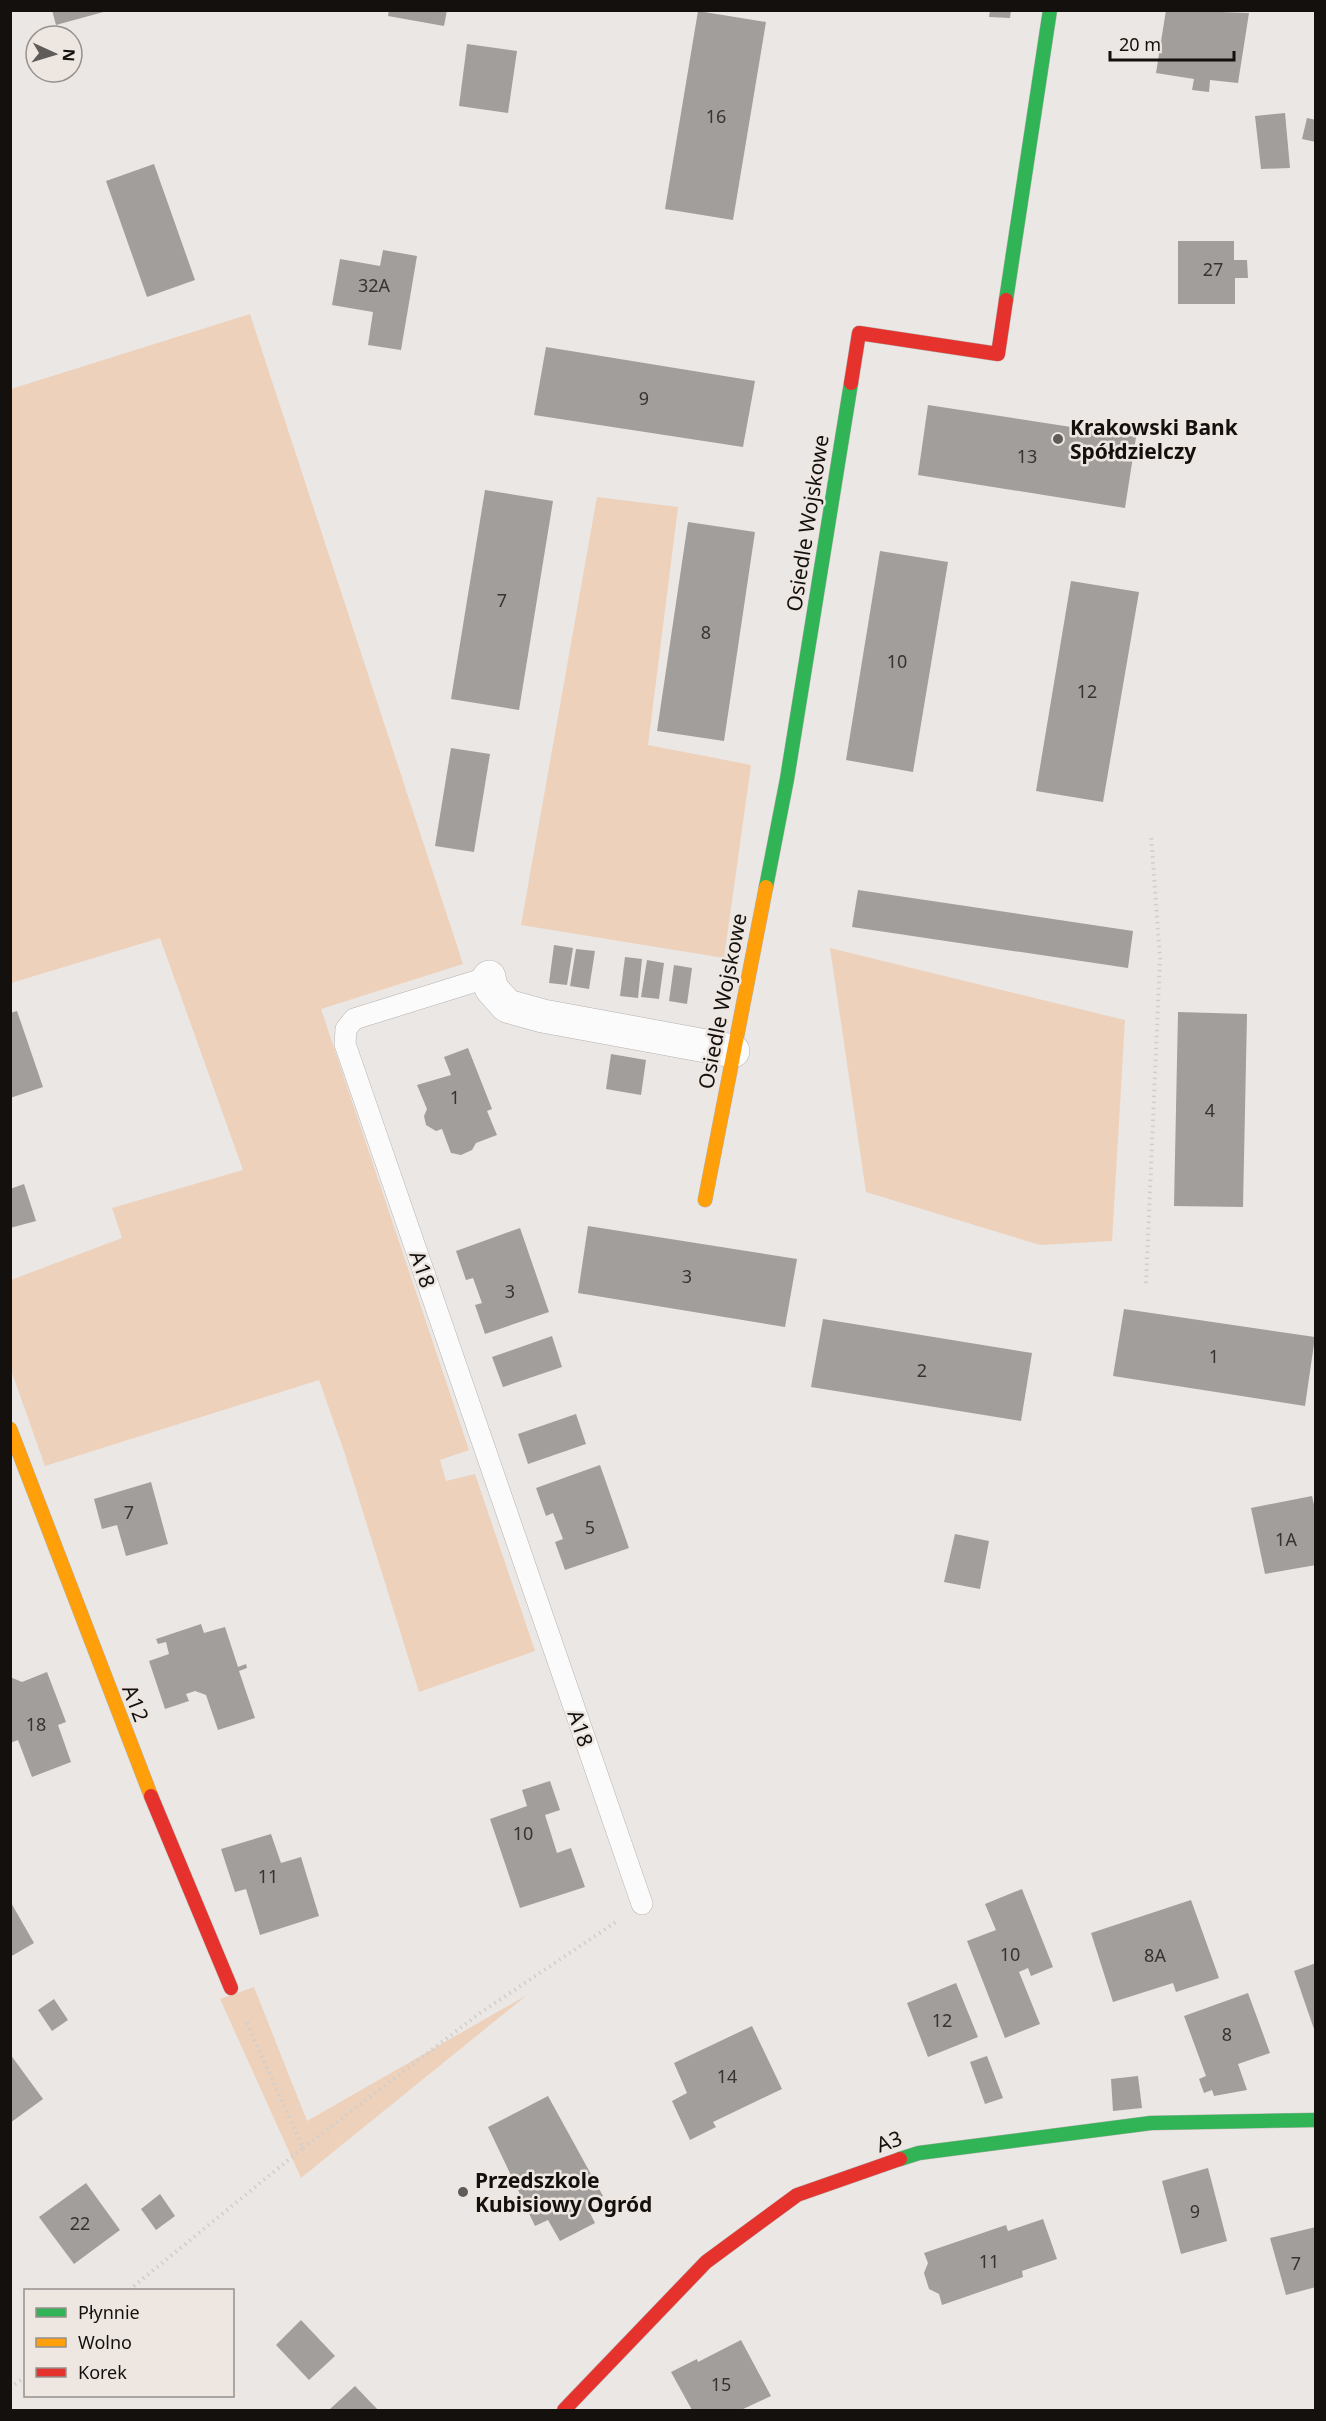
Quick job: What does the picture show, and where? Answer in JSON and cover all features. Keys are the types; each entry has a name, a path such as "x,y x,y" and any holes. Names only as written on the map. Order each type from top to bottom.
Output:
{"street":[{"name":"Osiedle Wojskowe","path":"705,1200 787,778 859,333 998,354 1050,10"},
{"name":"A18","path":"489,977 491,988 507,1006 543,1016 733,1051"},
{"name":"A12","path":"10,1429 133,1754 231,1988"},
{"name":"A3","path":"564,2410 706,2262 797,2195 919,2153 1151,2124 1316,2120"}],"lane":[{"name":"A18","path":"489,977 354,1019 346,1029 345,1044 642,1904"}],"path":[{"path":"1146,1283 1160,959 1151,834"},
{"path":"130,2289 303,2148 480,2013 642,1904"},
{"path":"231,1988 303,2148"},
{"path":"10,2388 24,2378"}],"shaded area":[{"path":"250,314 463,964 321,1009 469,1450 440,1460 446,1481 475,1474 535,1651 419,1692 344,1451 319,1380 45,1466 11,1370 11,1280 122,1238 112,1208 243,1170 160,938 11,983 11,389"},
{"path":"597,497 678,507 648,745 751,765 724,958 521,925"},
{"path":"830,948 1125,1020 1112,1241 1040,1245 866,1192"},
{"path":"254,1987 307,2121 527,1995 301,2178 220,1999"}],"building":[{"path":"52,10 107,10 60,24 56,24"},
{"path":"389,10 447,10 444,26 388,16"},
{"path":"990,10 1011,10 1010,18 989,17"},
{"path":"1166,10 1249,13 1238,83 1210,80 1209,92 1192,90 1194,79 1156,73"},
{"path":"698,11 766,22 733,220 665,209"},
{"path":"467,44 517,51 508,113 459,106"},
{"path":"1285,113 1290,168 1261,169 1255,116"},
{"path":"1307,118 1316,120 1316,142 1302,139"},
{"path":"154,164 195,280 147,297 106,181"},
{"path":"1178,241 1234,241 1234,260 1247,260 1248,278 1235,278 1235,304 1178,304"},
{"path":"383,250 417,256 401,350 368,345 373,312 332,305 340,259 380,266"},
{"path":"546,347 755,381 743,447 534,415"},
{"path":"928,405 1136,437 1125,508 918,475"},
{"path":"485,490 553,501 519,710 451,699"},
{"path":"688,522 755,532 724,741 657,731"},
{"path":"880,551 948,562 913,772 846,760"},
{"path":"1071,581 1139,592 1103,802 1036,791"},
{"path":"451,748 490,754 474,852 435,846"},
{"path":"858,890 1133,931 1128,968 852,927"},
{"path":"554,945 573,948 567,985 549,983"},
{"path":"576,949 595,951 589,989 570,986"},
{"path":"625,957 642,959 638,998 620,996"},
{"path":"647,960 664,963 659,999 641,997"},
{"path":"674,965 692,968 687,1004 669,1001"},
{"path":"17,1011 43,1087 10,1098 10,1013"},
{"path":"1178,1012 1247,1014 1243,1207 1174,1206"},
{"path":"468,1048 492,1109 487,1111 497,1135 476,1143 472,1150 461,1155 451,1153 442,1129 436,1131 426,1125 424,1116 427,1109 417,1085 451,1075 444,1057"},
{"path":"611,1054 646,1060 641,1095 606,1089"},
{"path":"24,1184 36,1221 10,1228 10,1189"},
{"path":"588,1226 797,1259 785,1327 578,1293"},
{"path":"520,1228 549,1312 485,1334 475,1305 482,1303 473,1278 466,1280 456,1251"},
{"path":"1124,1309 1315,1337 1305,1406 1113,1376"},
{"path":"823,1319 1032,1353 1021,1421 811,1387"},
{"path":"552,1336 562,1367 503,1387 492,1357"},
{"path":"576,1414 586,1444 528,1464 518,1434"},
{"path":"600,1465 629,1548 565,1570 555,1542 563,1539 553,1513 546,1516 536,1488"},
{"path":"151,1482 168,1544 126,1556 117,1525 102,1529 94,1499"},
{"path":"1312,1496 1316,1513 1316,1565 1265,1574 1251,1508"},
{"path":"955,1534 989,1541 980,1589 944,1582"},
{"path":"201,1624 204,1633 225,1627 238,1667 246,1664 247,1668 239,1671 255,1718 218,1730 206,1695 195,1691 186,1694 189,1701 165,1709 149,1661 169,1654 166,1642 158,1644 156,1639"},
{"path":"47,1672 66,1722 58,1725 71,1762 32,1777 18,1740 10,1743 10,1677 22,1682"},
{"path":"550,1781 560,1810 545,1815 557,1853 571,1848 585,1887 520,1908 490,1819 527,1806 522,1790"},
{"path":"271,1834 281,1863 301,1857 319,1916 260,1935 246,1889 235,1892 221,1849"},
{"path":"1022,1889 1053,1967 1031,1976 1028,1968 1019,1972 1040,2024 1005,2038 967,1941 996,1930 985,1904"},
{"path":"1191,1900 1219,1978 1176,1992 1173,1983 1113,2002 1091,1933"},
{"path":"10,1901 34,1943 10,1957"},
{"path":"1316,1963 1316,2032 1315,2032 1294,1971"},
{"path":"956,1983 978,2037 928,2057 907,2003"},
{"path":"1248,1993 1270,2053 1238,2064 1247,2090 1214,2096 1212,2090 1204,2093 1199,2079 1206,2076 1184,2016"},
{"path":"54,1999 68,2020 52,2031 38,2010"},
{"path":"752,2026 782,2089 713,2122 716,2127 690,2140 672,2101 687,2093 674,2063"},
{"path":"10,2054 43,2099 10,2123"},
{"path":"987,2056 1003,2098 985,2104 970,2062"},
{"path":"1138,2076 1142,2108 1113,2111 1111,2079"},
{"path":"548,2096 603,2196 586,2205 595,2223 560,2241 548,2220 535,2226 488,2127"},
{"path":"1208,2168 1227,2241 1181,2254 1162,2181"},
{"path":"86,2183 120,2230 74,2264 39,2217"},
{"path":"160,2194 175,2216 156,2230 141,2209"},
{"path":"1043,2219 1057,2259 1022,2271 1023,2277 942,2305 939,2294 929,2289 924,2273 928,2263 924,2253 1006,2225 1008,2231"},
{"path":"1316,2227 1316,2287 1286,2295 1270,2238"},
{"path":"301,2320 335,2356 309,2380 276,2345"},
{"path":"741,2340 771,2396 741,2410 692,2410 671,2372 697,2359 698,2362"},
{"path":"355,2386 378,2410 329,2410"}],"traffic: fast":[{"path":"1006,300 1050,10"},
{"path":"766,887 787,779 851,383"},
{"path":"900,2159 919,2153 1151,2123 1316,2120"}],"traffic: slow":[{"path":"705,1200 766,887"},
{"path":"10,1429 151,1796"}],"traffic: jam":[{"path":"851,383 859,333 998,354 1006,300"},
{"path":"151,1796 231,1988"},
{"path":"564,2410 706,2262 797,2195 900,2159"}],"place":[{"name":"Krakowski Bank Spółdzielczy","path":"1058,439"},
{"name":"Przedszkole Kubisiowy Ogród","path":"463,2192"}]}
